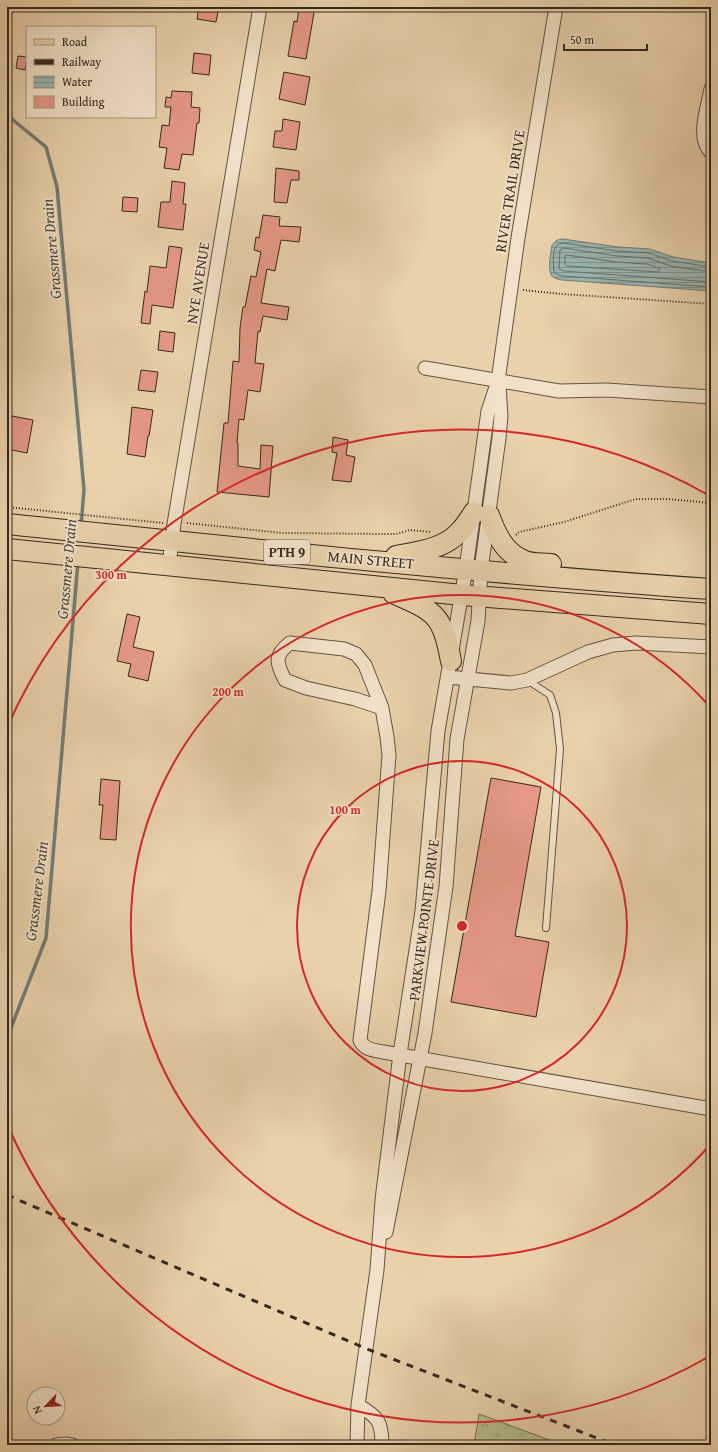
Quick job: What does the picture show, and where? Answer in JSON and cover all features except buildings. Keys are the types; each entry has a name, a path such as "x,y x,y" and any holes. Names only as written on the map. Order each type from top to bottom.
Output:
{"main road":[{"path":"377,560 429,549 445,543 461,532 481,513 506,548 514,556 526,561 577,567 601,581"},
{"name":"MAIN STREET","path":"7,524 59,521 108,525 172,532 377,560 601,581 711,588"},
{"name":"MAIN STREET","path":"7,549 471,596 711,614"},
{"path":"379,586 422,606 432,613 439,621 444,630 449,669"}],"street":[{"name":"NYE AVENUE","path":"169,565 172,532 260,7"},
{"name":"RIVER TRAIL DRIVE","path":"474,570 481,513 501,416 498,381 518,238 556,7"},
{"path":"711,89 703,131 708,149 711,152"},
{"path":"425,368 559,391 607,390 711,397"},
{"name":"PARKVIEW POINTE DRIVE","path":"357,1445 358,1405 377,1270 382,1200 400,1054 422,911 438,732 449,669 471,596 474,570"},
{"name":"PARKVIEW POINTE DRIVE","path":"377,1270 391,1213 421,1058 446,887 457,739 478,621 471,596 474,570"},
{"path":"382,708 355,699 306,688 285,680 280,670 278,658 281,650 290,643 344,649 356,654 365,665 382,708 389,755 379,891 360,1040 362,1045 365,1048 447,1064 711,1109"},
{"path":"449,669 468,680 510,683 527,680 588,652 613,645 636,643 711,647"},
{"path":"358,1405 370,1412 379,1422 382,1434 382,1445"},
{"path":"56,1445 72,1445"}],"lane":[{"path":"527,680 550,695 556,713 560,749 546,928"}],"path":[{"path":"511,289 711,304"},
{"path":"7,507 59,521 172,532"}],"green space":[{"path":"479,1414 563,1445 474,1445"}],"water":[{"path":"563,239 618,247 650,249 673,257 711,263 711,291 562,280 554,278 550,269 552,245 557,240"}],"waterway":[{"name":"Grassmere Drain","path":"7,115 46,147 57,187 84,490 81,526"},
{"name":"Grassmere Drain","path":"7,1038 46,938 78,562"}],"railway":[{"path":"7,1195 367,1349 615,1445"}]}
